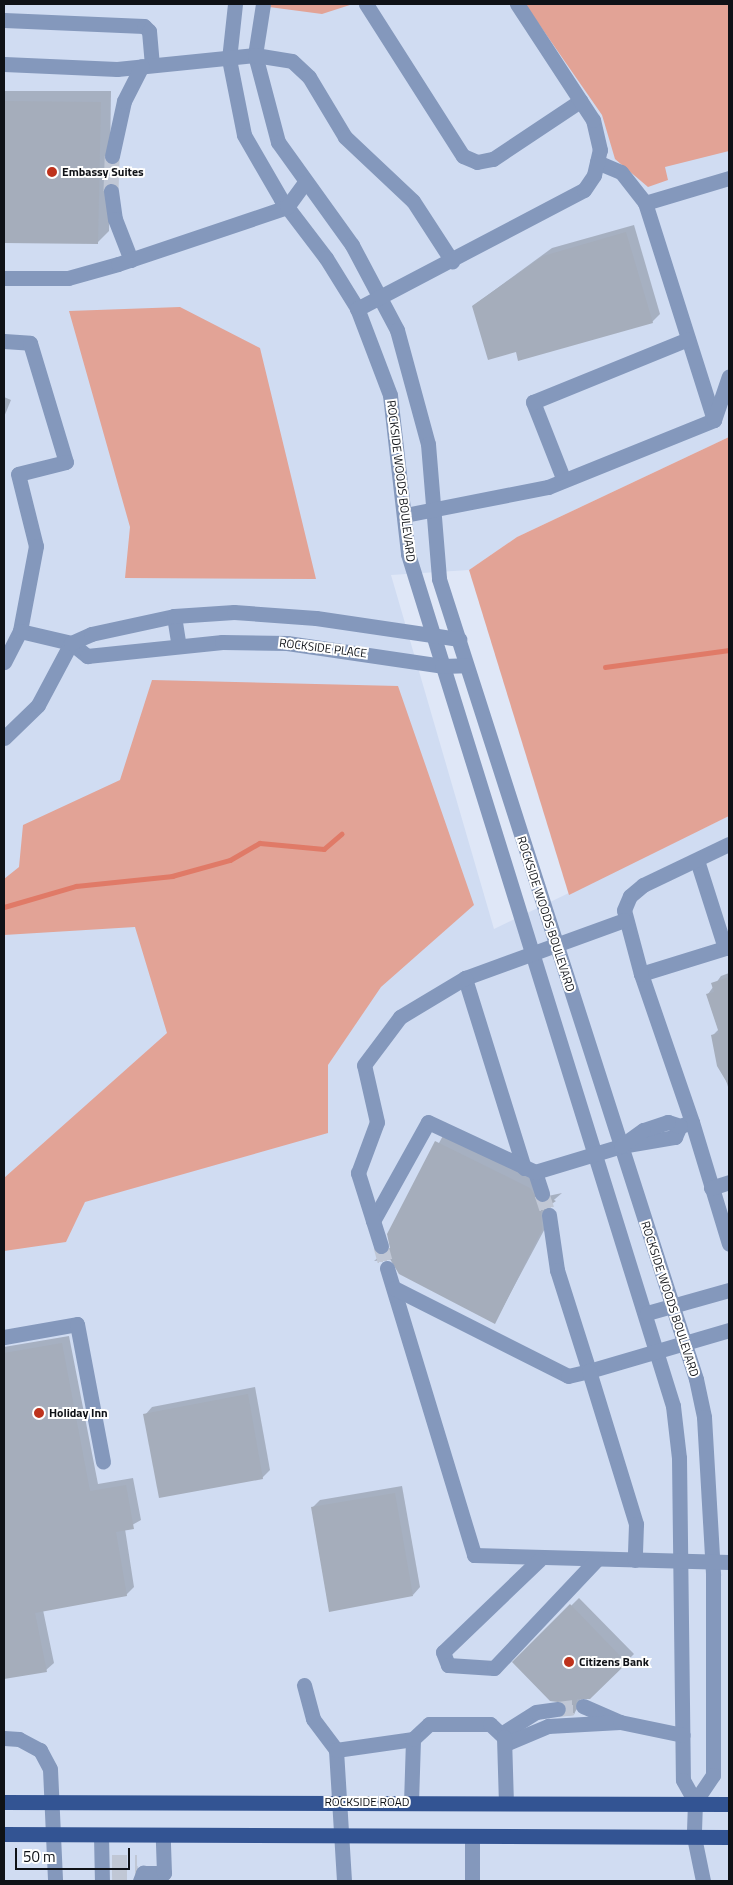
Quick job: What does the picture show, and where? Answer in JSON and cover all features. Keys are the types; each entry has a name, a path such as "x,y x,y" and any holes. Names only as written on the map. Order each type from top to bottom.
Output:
{"main road":[{"name":"ROCKSIDE ROAD","path":"4,1802 695,1802 729,1804"},
{"path":"4,1834 694,1836 729,1838"}],"street":[{"name":"ROCKSIDE WOODS BOULEVARD","path":"235,4 229,59 244,135 287,207 326,258 357,309 390,395 408,554 647,1313 673,1406 679,1458 683,1780 695,1802 713,1775 712,1562 704,1417 673,1306 439,579 422,417 397,330 352,245 278,142 255,55"},
{"path":"255,55 262,4"},
{"path":"366,4 463,156 477,162 493,159 580,101"},
{"path":"357,309 382,299 584,190 598,162 600,150 593,120 517,4"},
{"path":"4,20 144,26 149,31 147,66 124,101 112,156"},
{"path":"4,64 147,66 255,55 292,61 309,77 345,137 413,202 452,261"},
{"path":"598,162 621,172 645,202 714,420"},
{"path":"645,202 729,178"},
{"path":"4,278 68,278 131,260 287,207 305,182"},
{"path":"111,190 115,219 131,260"},
{"path":"563,478 533,402 688,339"},
{"path":"4,341 30,343 66,462 18,474 36,546 20,631 4,662"},
{"path":"714,420 729,376"},
{"path":"405,515 433,512 548,487 563,478 714,420"},
{"path":"4,738 38,705 71,644 91,634 174,616 272,614 459,639"},
{"path":"174,616 179,646"},
{"name":"ROCKSIDE PLACE","path":"20,631 71,644 87,656 179,646 287,643 442,666 466,665"},
{"path":"729,844 637,890 630,896 624,920 686,1124 711,1188 729,1244"},
{"path":"641,974 725,948 697,860"},
{"path":"381,1246 358,1174 377,1122 364,1065 400,1017 465,978 557,947 624,920"},
{"path":"465,978 530,1170 542,1194"},
{"path":"373,1221 428,1122 530,1170 621,1146 675,1137 686,1124"},
{"path":"711,1188 729,1182"},
{"path":"549,1215 556,1270 636,1524 635,1560"},
{"path":"387,1268 474,1555 539,1560 597,1559 729,1562"},
{"path":"394,1288 568,1376 658,1352 729,1330"},
{"path":"647,1313 729,1290"},
{"path":"4,1337 77,1324 103,1462"},
{"path":"539,1560 443,1652 448,1665 494,1668 597,1559"},
{"path":"304,1685 313,1719 336,1750 339,1836 344,1881"},
{"path":"584,1706 620,1722 683,1735"},
{"path":"503,1739 536,1712 558,1709"},
{"path":"503,1739 548,1726 620,1722"},
{"path":"336,1750 413,1739 429,1724 490,1724 503,1739 506,1803"},
{"path":"4,1738 19,1739 40,1750 50,1769 55,1881"},
{"path":"411,1802 413,1739"},
{"path":"695,1802 694,1836 703,1881"},
{"path":"101,1835 108,1874"},
{"path":"139,1873 164,1877 163,1835"},
{"path":"472,1836 472,1881"}],"shaded area":[{"path":"4,4 688,4 729,147 729,437 517,537 469,570 391,575 494,929 729,816 729,1881 4,1881"},
{"path":"270,4 353,4 322,14 269,7"},
{"path":"525,4 729,4 729,151 665,167 668,180 648,187 615,159 602,115"},
{"path":"180,307 260,348 316,579 125,578 130,527 69,311"},
{"path":"729,437 729,816 569,895 469,570 517,537"},
{"path":"152,680 398,686 474,905 381,987 328,1065 328,1133 85,1202 66,1242 4,1251 4,1178 167,1033 135,927 4,935 4,879 19,867 23,825 120,780"}],"building":[{"name":"Embassy Suites","path":"4,101 101,102 98,244 4,243"},
{"path":"626,232 653,323 518,361 516,352 488,360 472,306 543,256"},
{"path":"729,977 729,1086 717,1066 711,1035 719,1033 706,994 714,992 711,983"},
{"path":"435,1141 530,1188 540,1203 550,1198 556,1201 541,1211 542,1230 495,1324 399,1274 390,1259 374,1261 390,1248 387,1234"},
{"path":"62,1343 90,1491 126,1485 134,1529 116,1532 127,1596 35,1613 47,1672 4,1679 4,1353"},
{"path":"248,1394 263,1479 159,1498 143,1414"},
{"path":"395,1493 413,1596 329,1612 311,1507"},
{"name":"Citizens Bank","path":"570,1604 627,1663 590,1699 577,1699 574,1715 565,1716 565,1703 550,1701 512,1662"}],"waterway":[{"path":"605,667 729,650"},
{"path":"4,907 76,886 172,876 230,860 260,843 324,849 341,834"}],"tunnel":[{"path":"111,191 112,156"},
{"path":"542,1194 549,1215"},
{"path":"381,1246 387,1268"},
{"path":"558,1709 583,1706"},
{"path":"112,1862 137,1862"},
{"path":"112,1874 138,1873"}],"place":[{"name":"Embassy Suites","path":"52,172"},
{"name":"Holiday Inn","path":"39,1413"},
{"name":"Citizens Bank","path":"569,1662"}]}
